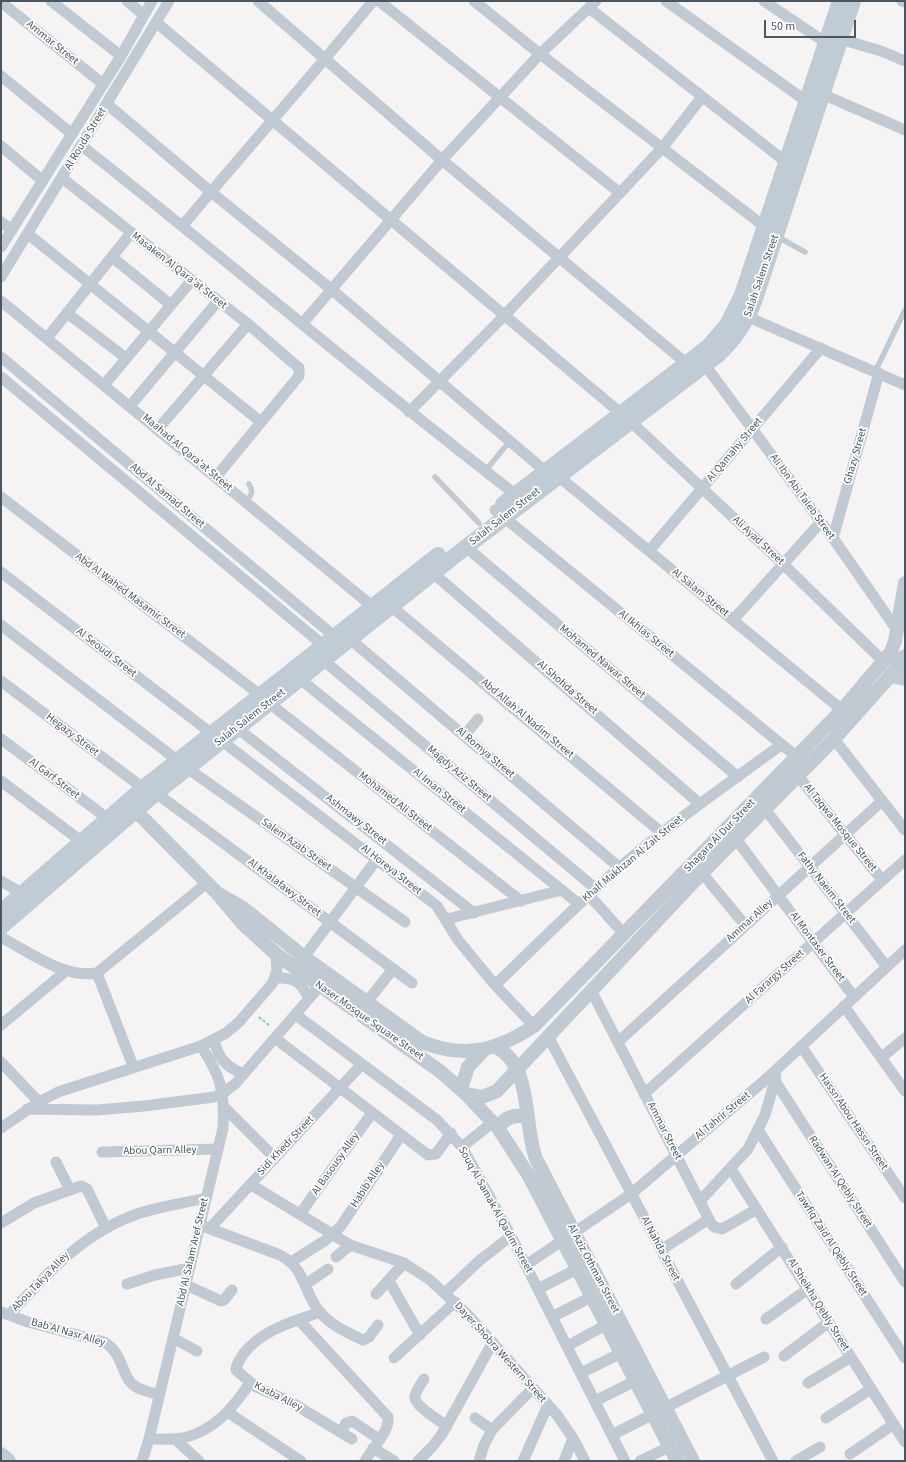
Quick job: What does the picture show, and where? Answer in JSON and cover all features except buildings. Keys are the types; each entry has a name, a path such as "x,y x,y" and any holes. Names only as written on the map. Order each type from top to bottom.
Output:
{"main road":[{"name":"Salah Salem Street","path":"770,231 822,94 840,1"},
{"name":"Salah Salem Street","path":"625,417 705,365 730,344 748,317 786,162 806,101 853,1"},
{"name":"Salah Salem Street","path":"216,737 238,728 264,699 300,679 327,647 350,638 466,547 500,514 625,417 686,363 708,346 727,325 762,258"},
{"name":"Salah Salem Street","path":"1,912 107,818 149,791 264,699 327,647 372,606 479,523 500,514 515,494 552,473"},
{"name":"Salah Salem Street","path":"1,927 135,810 149,791"},
{"path":"1,1455 8,1461"}],"street":[{"path":"51,1 121,56"},
{"path":"127,1 144,15"},
{"name":"Al Rouda Street","path":"1,247 121,56 152,1"},
{"name":"Al Rouda Street","path":"1,277 169,1"},
{"path":"258,1 442,160 686,363"},
{"path":"183,225 374,1"},
{"path":"379,1 620,193"},
{"path":"474,1 540,54 663,147 770,231"},
{"path":"666,1 806,101"},
{"path":"764,1 833,41 881,51 905,61"},
{"name":"Ammar Street","path":"1,2 103,84"},
{"path":"302,324 442,160 501,98 540,54 593,5 702,97 786,162"},
{"name":"Ali Ayad Street","path":"157,23 625,417 783,564 893,672"},
{"path":"1,76 72,134"},
{"path":"822,94 905,130"},
{"path":"409,412 504,316 663,147 702,97"},
{"name":"Al Salam Street","path":"107,104 211,192 332,288 510,441 649,551 842,710"},
{"path":"1,146 43,180"},
{"path":"82,146 183,225 409,412 515,494"},
{"name":"Masaken Al Qara'at Street","path":"62,178 248,324 296,364 299,368 299,376 261,422"},
{"path":"1,222 12,230"},
{"path":"47,338 131,233"},
{"path":"28,234 91,283 261,422 216,477"},
{"path":"112,257 171,305"},
{"path":"104,385 192,280"},
{"name":"Maahad Al Qara'at Street","path":"1,301 372,606"},
{"path":"130,406 218,301"},
{"path":"67,313 126,358"},
{"path":"748,317 905,385"},
{"path":"158,429 248,324"},
{"name":"Al Qamahy Street","path":"649,551 821,348"},
{"name":"Abd Al Samad Street","path":"1,357 327,647"},
{"name":"Ali Ibn Abi Taleb Street","path":"705,365 821,522 897,630"},
{"name":"Ghazy Street","path":"832,538 877,373"},
{"name":"Abd Al Samad Street","path":"1,377 327,647"},
{"name":"Abd Al Wahed Masamir Street","path":"1,497 264,699"},
{"name":"Al Ikhlas Street","path":"500,514 797,757"},
{"path":"733,620 821,522"},
{"name":"Mohamed Nawar Street","path":"466,547 738,777"},
{"name":"Al Seoudi Street","path":"1,572 216,737"},
{"name":"Al Shohda Street","path":"433,573 700,804"},
{"name":"Shagara Al Dur Street","path":"893,672 893,647 905,583"},
{"name":"Abd Allah Al Nadim Street","path":"391,606 662,833"},
{"name":"Salem Azab Street","path":"1,625 182,764 405,922"},
{"name":"Al Romya Street","path":"350,638 620,868"},
{"name":"Magdy Aziz Street","path":"327,647 592,892 624,934"},
{"name":"Shagara Al Dur Street","path":"490,1048 518,1036 534,1026 624,934 698,868 736,839 834,739 893,672 905,656"},
{"name":"Shagara Al Dur Street","path":"464,1091 482,1097 492,1094 517,1070 548,1036 592,992 698,868 797,757 842,710 893,672"},
{"name":"Al Iman Street","path":"300,679 579,904"},
{"name":"Hegazy Street","path":"1,681 149,791"},
{"name":"Mohamed Ali Street","path":"264,699 521,900"},
{"path":"464,736 478,719"},
{"name":"Ashmawy Street","path":"238,728 474,913"},
{"name":"Al Horeya Street","path":"216,737 437,906 447,919 458,940 496,985 534,1026"},
{"path":"834,739 905,830"},
{"name":"Al Garf Street","path":"1,740 107,818"},
{"name":"Khalf Makhzan Al Zait Street","path":"496,985 579,904 620,868 662,833 781,745"},
{"name":"Al Taqwa Mosque Street","path":"798,776 882,880"},
{"path":"1,781 81,841"},
{"name":"Al Khalafawy Street","path":"149,791 412,983"},
{"name":"Ammar Alley","path":"618,1042 882,800"},
{"name":"Fathy Naeim Street","path":"765,809 887,967"},
{"name":"Naser Mosque Square Street","path":"135,810 212,888 233,914 276,954 320,986 422,1042 436,1048 468,1052 490,1048"},
{"name":"Al Montaser Street","path":"736,839 854,997"},
{"path":"304,957 377,859"},
{"name":"Al Farargy Street","path":"644,1094 905,860"},
{"path":"698,868 745,925"},
{"path":"1,881 23,894"},
{"path":"1,938 66,971 77,974 97,973 212,888"},
{"name":"Naser Mosque Square Street","path":"212,888 243,908 304,957 362,1008 464,1091 495,1124 517,1154"},
{"path":"447,919 562,890"},
{"name":"Al Tahrir Street","path":"526,1265 631,1194 779,1067 905,950"},
{"path":"1,1128 39,1102 58,1092 133,1066 201,1046 214,1040 238,1023 272,984 276,978 277,971 276,954"},
{"path":"362,1008 393,969"},
{"path":"1,1025 66,971"},
{"path":"97,973 133,1066"},
{"path":"276,978 288,977 298,982 305,990 309,1000"},
{"path":"28,1110 74,1111 128,1108 214,1097 223,1093 244,1074 320,986"},
{"name":"Ammar Street","path":"592,992 709,1219"},
{"path":"844,1006 905,1091"},
{"name":"Souq Al Samak Al Qadim Street","path":"296,1015 436,1120 451,1133 462,1147 511,1236 625,1461"},
{"path":"278,1036 340,1088 425,1154 432,1156 438,1152 451,1133"},
{"name":"Al Nahda Street","path":"548,1036 773,1461"},
{"path":"881,1058 905,1038"},
{"path":"214,1040 216,1050 227,1065 244,1074"},
{"name":"Abd Al Salam Aref Street","path":"142,1461 160,1395 190,1268 205,1226 206,1198 223,1128 223,1093 214,1068 201,1046"},
{"name":"Hassn Abou Hassn Street","path":"801,1046 905,1198"},
{"path":"464,1091 468,1067 490,1048"},
{"name":"Al Aziz Othman Street","path":"490,1048 509,1056 517,1070 523,1089 529,1135 536,1159 694,1461"},
{"path":"1,1062 39,1102"},
{"name":"Sidi Khedr Street","path":"205,1226 250,1184 362,1064"},
{"path":"700,1201 748,1149 765,1115 779,1067"},
{"name":"Radwan Al Qebly Street","path":"775,1081 905,1282"},
{"path":"224,1107 275,1158"},
{"name":"Al Basousy Alley","path":"300,1214 372,1113"},
{"path":"462,1147 495,1124 510,1117 522,1115 527,1117"},
{"name":"Tawfiq Zaid Al Qebly Street","path":"758,1130 905,1358"},
{"name":"Habib Alley","path":"334,1235 401,1135"},
{"name":"Abou Qarn Alley","path":"102,1152 218,1149"},
{"name":"Al Aziz Othman Street","path":"517,1154 677,1461"},
{"path":"56,1162 70,1190"},
{"name":"Al Sheikha Qebly Street","path":"731,1169 905,1442"},
{"name":"Dayer Shobra Western Street","path":"250,1184 350,1245 404,1263 422,1274 445,1293 493,1342 548,1405 573,1438 585,1461"},
{"path":"1,1223 34,1203 70,1190 84,1187 106,1228"},
{"name":"Abou Takya Alley","path":"5,1313 54,1266 76,1248 106,1228 151,1210 206,1198"},
{"path":"661,1250 709,1219 714,1227 722,1229 757,1209"},
{"path":"205,1226 280,1255 291,1262 300,1272 314,1303 320,1312 330,1322 362,1340 369,1337 378,1325"},
{"path":"291,1262 334,1235"},
{"path":"445,1293 479,1261 511,1236"},
{"path":"336,1257 350,1245"},
{"path":"736,1284 782,1248"},
{"path":"376,1294 404,1263"},
{"path":"127,1284 155,1275 190,1268"},
{"path":"538,1289 577,1268"},
{"path":"306,1284 328,1269"},
{"path":"389,1281 420,1335"},
{"path":"186,1285 221,1301 224,1300 232,1290"},
{"path":"766,1319 808,1289"},
{"path":"552,1316 592,1297"},
{"path":"394,1358 455,1302"},
{"name":"Kasba Alley","path":"320,1312 265,1334 242,1356 236,1370 250,1383 289,1401 352,1439"},
{"name":"Bab Al Nasr Alley","path":"5,1313 28,1322 104,1342 110,1345 120,1356 125,1372 132,1384 138,1388 160,1395"},
{"path":"299,1320 388,1417 388,1423 365,1461"},
{"path":"784,1356 829,1322"},
{"path":"567,1346 606,1324"},
{"path":"173,1338 197,1351"},
{"path":"418,1461 435,1444 447,1426 493,1342"},
{"path":"581,1373 621,1353"},
{"path":"612,1435 764,1356"},
{"path":"808,1383 851,1357"},
{"path":"424,1379 415,1396 415,1400 420,1406 447,1426"},
{"path":"595,1401 635,1381"},
{"path":"149,1439 175,1439 199,1432 229,1412 250,1383"},
{"path":"479,1461 484,1445 492,1430 533,1388"},
{"path":"826,1418 871,1389"},
{"path":"523,1461 548,1405"},
{"path":"229,1412 301,1461"},
{"path":"475,1418 492,1430"},
{"path":"341,1432 346,1423 352,1421 394,1461"},
{"path":"850,1454 894,1424"},
{"path":"564,1461 573,1438"},
{"path":"175,1439 199,1461"},
{"path":"640,1461 669,1447"},
{"path":"796,1461 820,1447"}],"lane":[{"path":"770,231 805,252"},
{"path":"877,373 905,310"},
{"path":"485,471 510,441"},
{"path":"435,477 479,523"},
{"path":"246,502 252,495 252,489 249,484"}],"path":[{"path":"250,1009 278,1036"}]}
